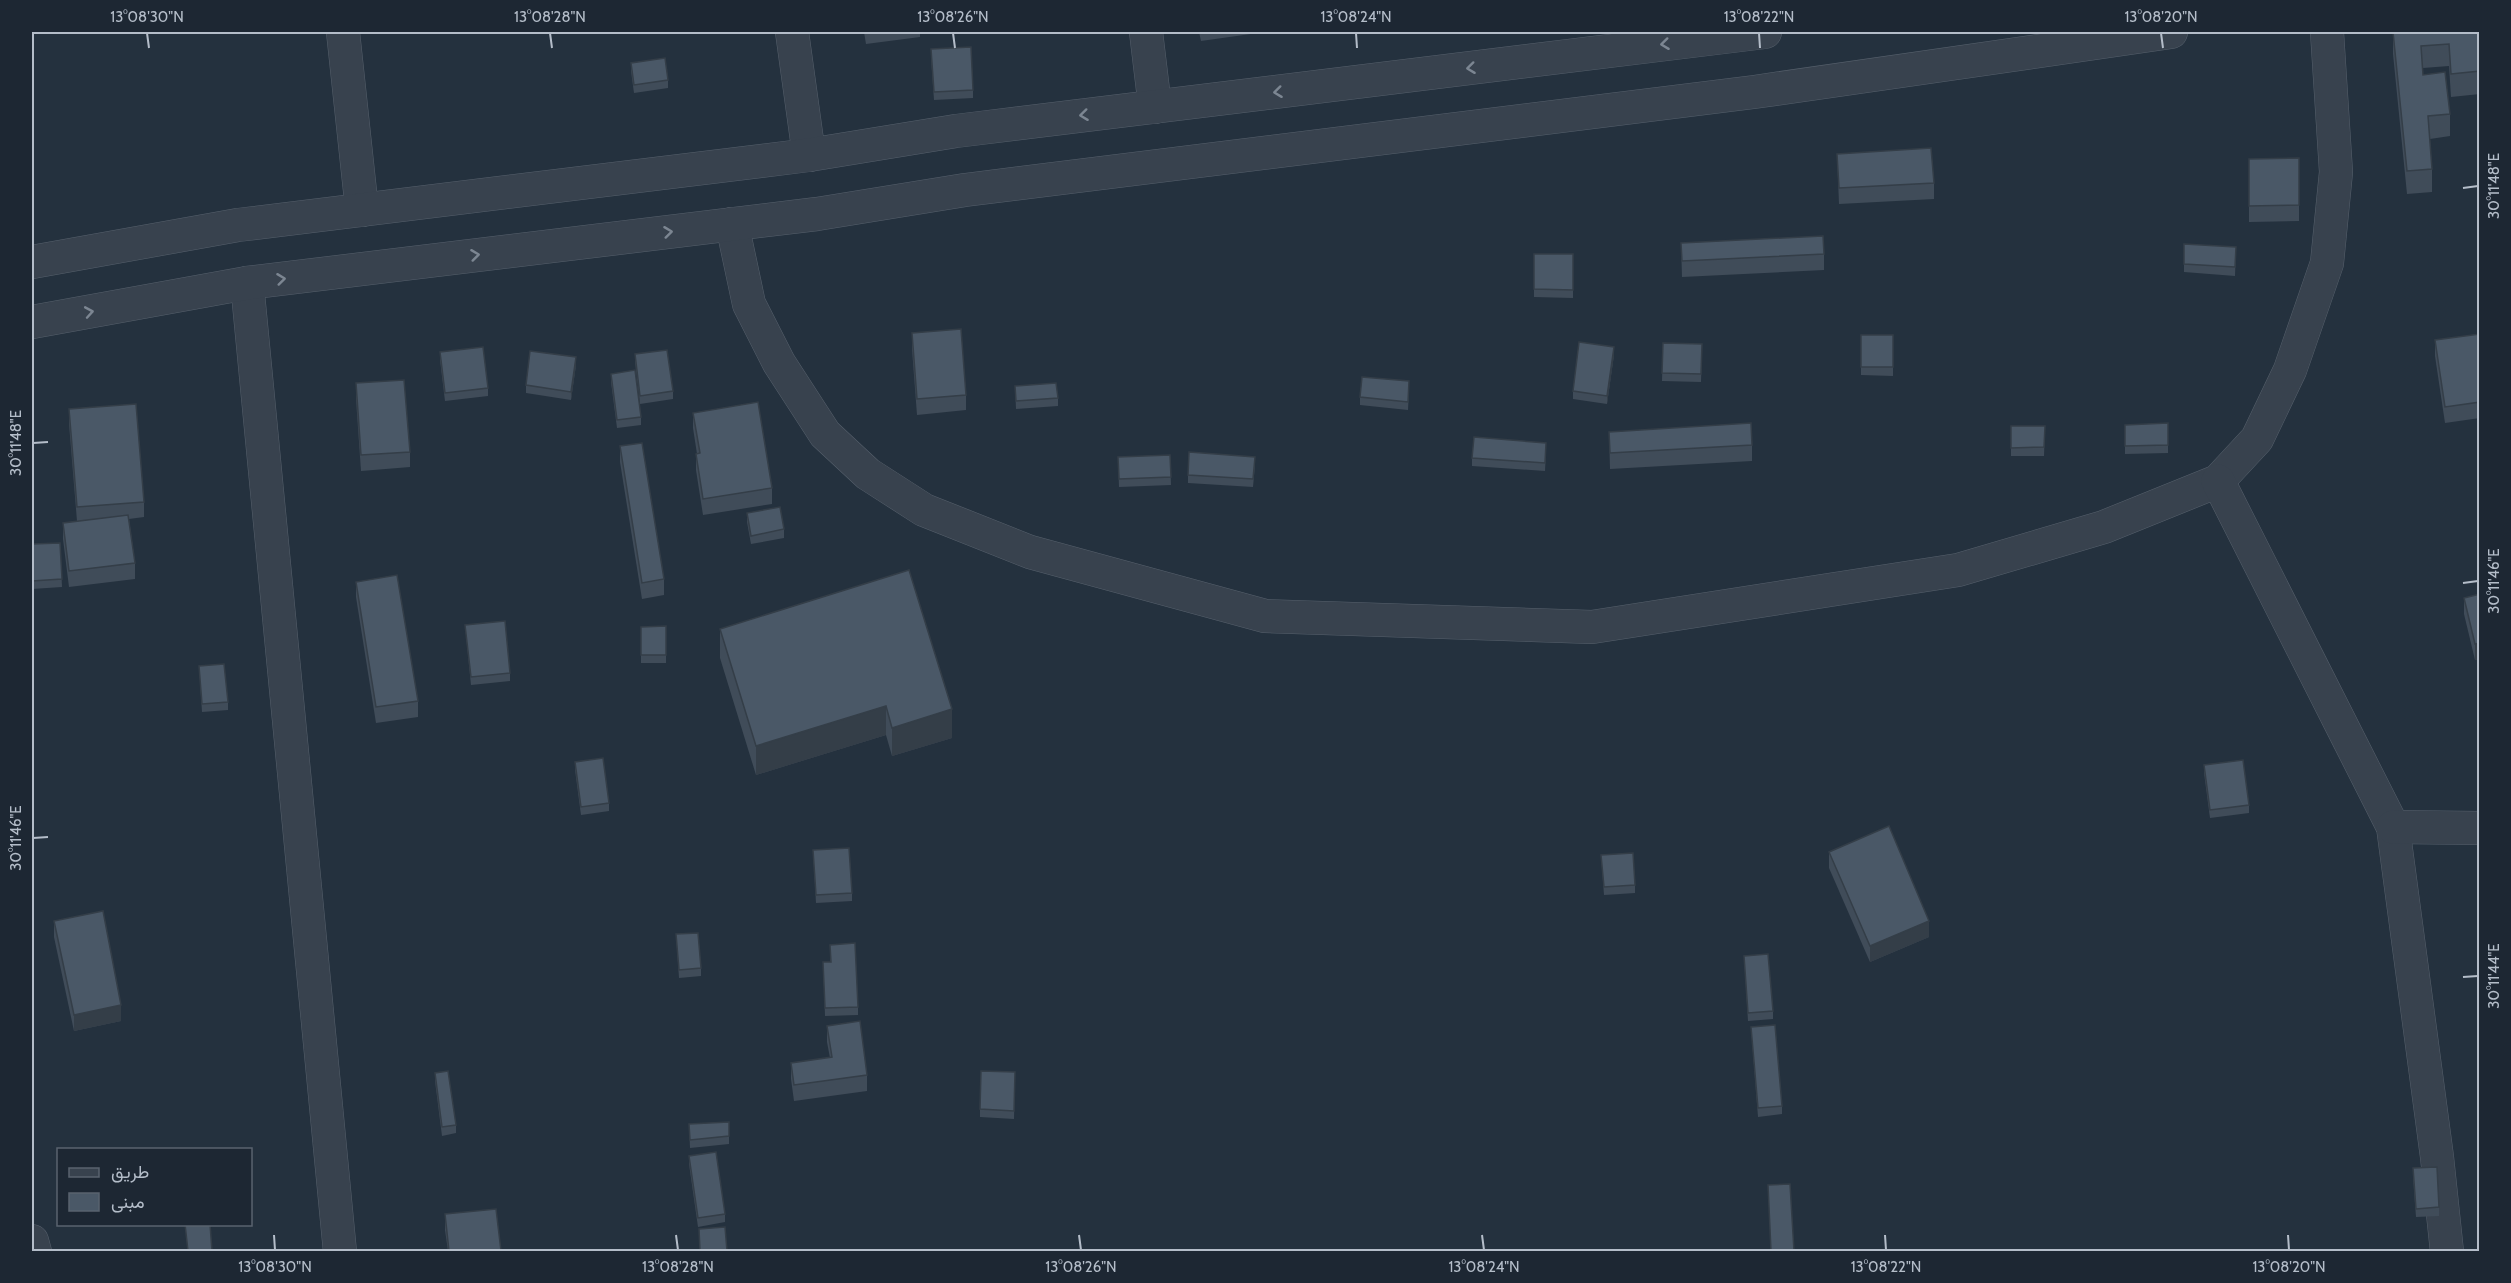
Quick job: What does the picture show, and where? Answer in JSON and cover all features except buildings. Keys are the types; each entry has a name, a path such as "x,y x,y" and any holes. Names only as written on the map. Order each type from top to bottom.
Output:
{"street":[{"path":"343,32 362,210"},
{"path":"792,32 809,155"},
{"path":"1146,32 1155,107"},
{"path":"32,262 238,225 809,155 956,131 1752,32"},
{"path":"32,322 247,284 817,214 965,190 1754,92 2170,32"},
{"path":"732,224 749,304 778,363 825,434 868,474 924,510 1030,552 1265,616 1592,627 1958,570 2104,527 2218,481 2257,439 2290,370 2327,263 2336,172 2327,32"},
{"path":"247,284 340,1251"},
{"path":"2218,481 2393,827 2438,1157 2447,1251"},
{"path":"2393,827 2480,828"},
{"path":"32,1240 35,1251"}]}
